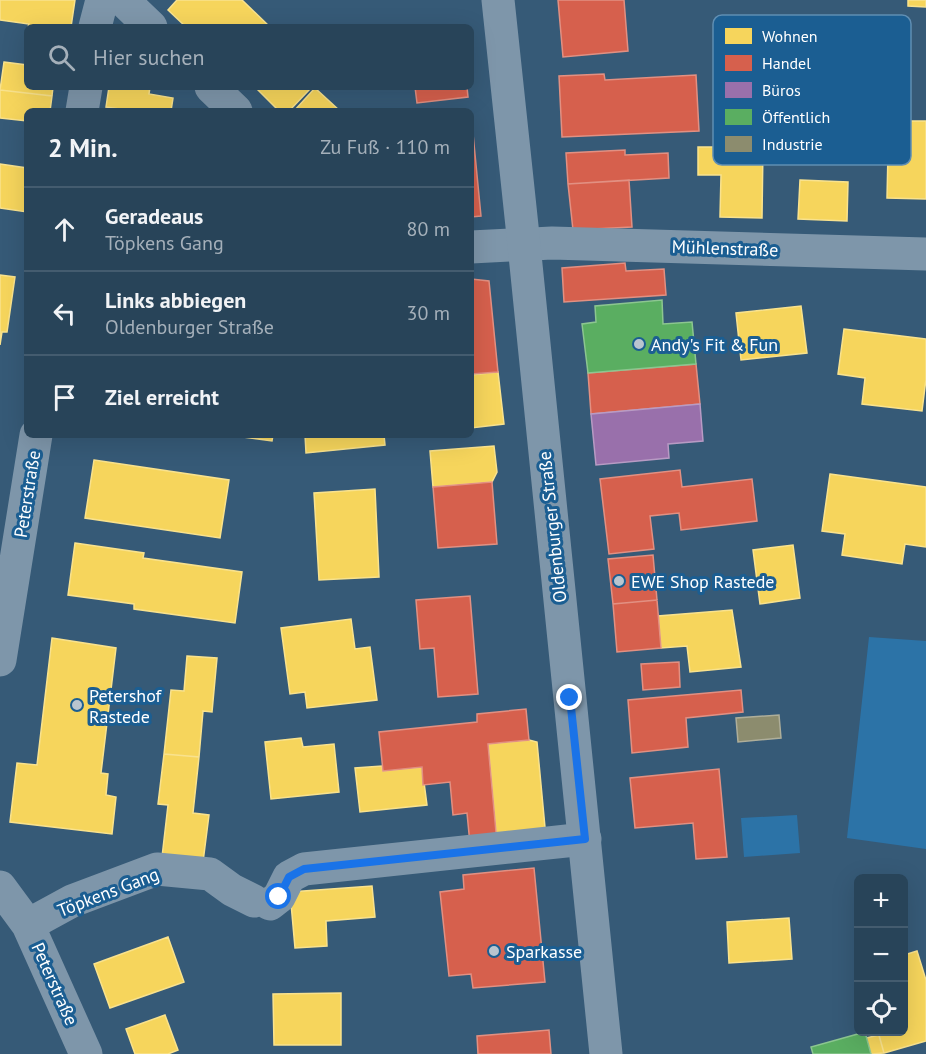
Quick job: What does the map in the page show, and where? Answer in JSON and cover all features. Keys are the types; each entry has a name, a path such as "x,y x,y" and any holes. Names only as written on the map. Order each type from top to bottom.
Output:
{"street":[{"path":"95,24 102,0"},
{"path":"123,0 148,24"},
{"name":"Oldenburger Straße","path":"498,0 606,1054"},
{"path":"82,108 86,90"},
{"path":"214,90 233,108"},
{"name":"Mühlenstraße","path":"474,247 552,243 926,254"},
{"name":"Peterstraße","path":"0,660 36,438"},
{"name":"Töpkens Gang","path":"28,925 72,901 157,869 210,874 232,890 262,902 279,897 289,877 304,869 585,839"},
{"name":"Peterstraße","path":"0,887 28,925 86,1054"}],"shaded area":[{"path":"869,637 926,641 926,849 847,838"},
{"path":"797,815 800,853 744,857 741,818"}],"building: Wohnen":[{"path":"0,0 75,0 71,24 29,24 0,20"},
{"path":"177,0 242,0 267,24 183,24 168,10"},
{"path":"908,0 926,0 926,7 908,6"},
{"path":"4,62 24,65 24,90 53,90 52,96 0,90"},
{"path":"0,90 52,96 50,108 24,108 24,121 0,118"},
{"path":"109,90 150,90 149,94 173,98 171,108 106,107"},
{"path":"258,90 309,90 292,108 276,108"},
{"path":"313,90 317,90 337,108 297,108"},
{"path":"911,121 926,121 926,199 887,198 888,165 911,165"},
{"path":"698,147 713,147 713,165 763,165 762,218 720,217 721,175 698,175"},
{"path":"0,164 24,168 24,212 0,208"},
{"path":"800,180 848,182 847,221 798,219"},
{"path":"0,275 15,277 7,332 2,332 0,345"},
{"path":"801,306 807,353 741,360 736,313"},
{"path":"844,329 926,339 926,379 922,411 862,404 865,378 838,374"},
{"path":"498,372 504,424 474,428 474,375"},
{"path":"250,438 272,438 272,441"},
{"path":"305,438 384,438 385,445 306,453"},
{"path":"494,446 497,472 492,482 433,487 430,451"},
{"path":"94,460 229,480 220,538 85,518"},
{"path":"830,474 926,487 926,547 905,544 902,564 842,555 845,534 822,531"},
{"path":"375,489 379,577 319,580 314,493"},
{"path":"75,543 144,553 143,558 242,572 235,623 134,609 134,604 68,595"},
{"path":"793,545 800,598 760,604 753,550"},
{"path":"732,610 741,667 690,672 687,646 661,648 658,616"},
{"path":"351,619 355,649 370,647 377,700 307,708 305,692 290,694 281,628"},
{"name":"Petershof Rastede","path":"52,638 116,648 101,773 108,774 106,795 116,797 112,834 10,822 17,763 37,765"},
{"path":"187,656 217,658 212,712 203,711 199,757 164,754 171,690 184,691"},
{"path":"301,738 303,747 334,744 339,792 271,799 265,742"},
{"path":"529,740 537,742 546,838 497,843 488,744"},
{"path":"164,754 199,757 193,813 209,815 203,862 162,857 168,805 158,804"},
{"path":"382,766 383,771 422,767 427,805 360,812 355,768"},
{"path":"372,886 375,917 326,921 327,946 295,948 290,892"},
{"path":"789,918 792,959 729,963 727,922"},
{"path":"168,937 184,982 110,1008 94,964"},
{"path":"917,951 926,980 926,1041 884,1053 879,1036 908,1036 908,954"},
{"path":"341,993 341,1045 274,1045 273,994"},
{"path":"165,1015 178,1050 168,1054 135,1054 126,1029"},
{"path":"879,1036 884,1053 871,1054 866,1038"}],"building: Handel":[{"path":"558,0 624,0 628,51 563,57"},
{"path":"604,74 605,80 696,75 699,131 562,137 559,76"},
{"path":"415,90 467,90 468,97 417,103"},
{"path":"474,144 481,216 474,217"},
{"path":"625,150 625,155 668,153 669,178 568,184 566,153"},
{"path":"629,180 632,227 573,230 568,184"},
{"path":"625,263 626,271 664,269 666,295 564,302 562,268"},
{"path":"474,279 489,281 498,372 474,374"},
{"path":"696,364 700,404 591,414 588,373"},
{"path":"680,470 682,487 752,479 757,521 681,530 679,513 650,516 654,549 609,554 600,479"},
{"path":"492,482 497,544 438,548 433,487"},
{"path":"653,555 657,600 613,604 608,559"},
{"path":"470,596 478,694 438,697 434,648 420,649 416,600"},
{"path":"657,600 661,648 617,652 613,604"},
{"path":"679,662 680,687 643,690 641,664"},
{"path":"741,690 743,712 686,718 688,747 632,753 628,700"},
{"path":"526,709 529,740 488,744 497,843 470,844 467,813 453,815 450,782 423,785 422,767 383,771 379,732 477,722 477,714"},
{"path":"719,769 727,857 696,859 693,823 635,828 630,778"},
{"name":"Sparkasse","path":"534,868 545,982 473,988 471,974 449,976 440,892 464,889 463,875"},
{"path":"549,1030 551,1054 478,1054 477,1036"}],"building: Büros":[{"path":"700,404 703,441 668,444 669,458 596,465 591,414"}],"building: Öffentlich":[{"name":"Andy's Fit & Fun","path":"662,300 663,324 692,322 696,364 588,373 582,324 596,322 595,306"},
{"path":"854,1035 866,1036 871,1054 813,1054 811,1047"}],"building: Industrie":[{"path":"779,715 781,738 738,742 736,718"}],"place":[{"name":"Andy's Fit & Fun","path":"639,344"},
{"name":"EWE Shop Rastede","path":"619,581"},
{"name":"Petershof Rastede","path":"77,705"},
{"name":"Sparkasse","path":"494,951"}],"route":[{"path":"279,897 289,877 304,869 585,839 570,698"}]}
